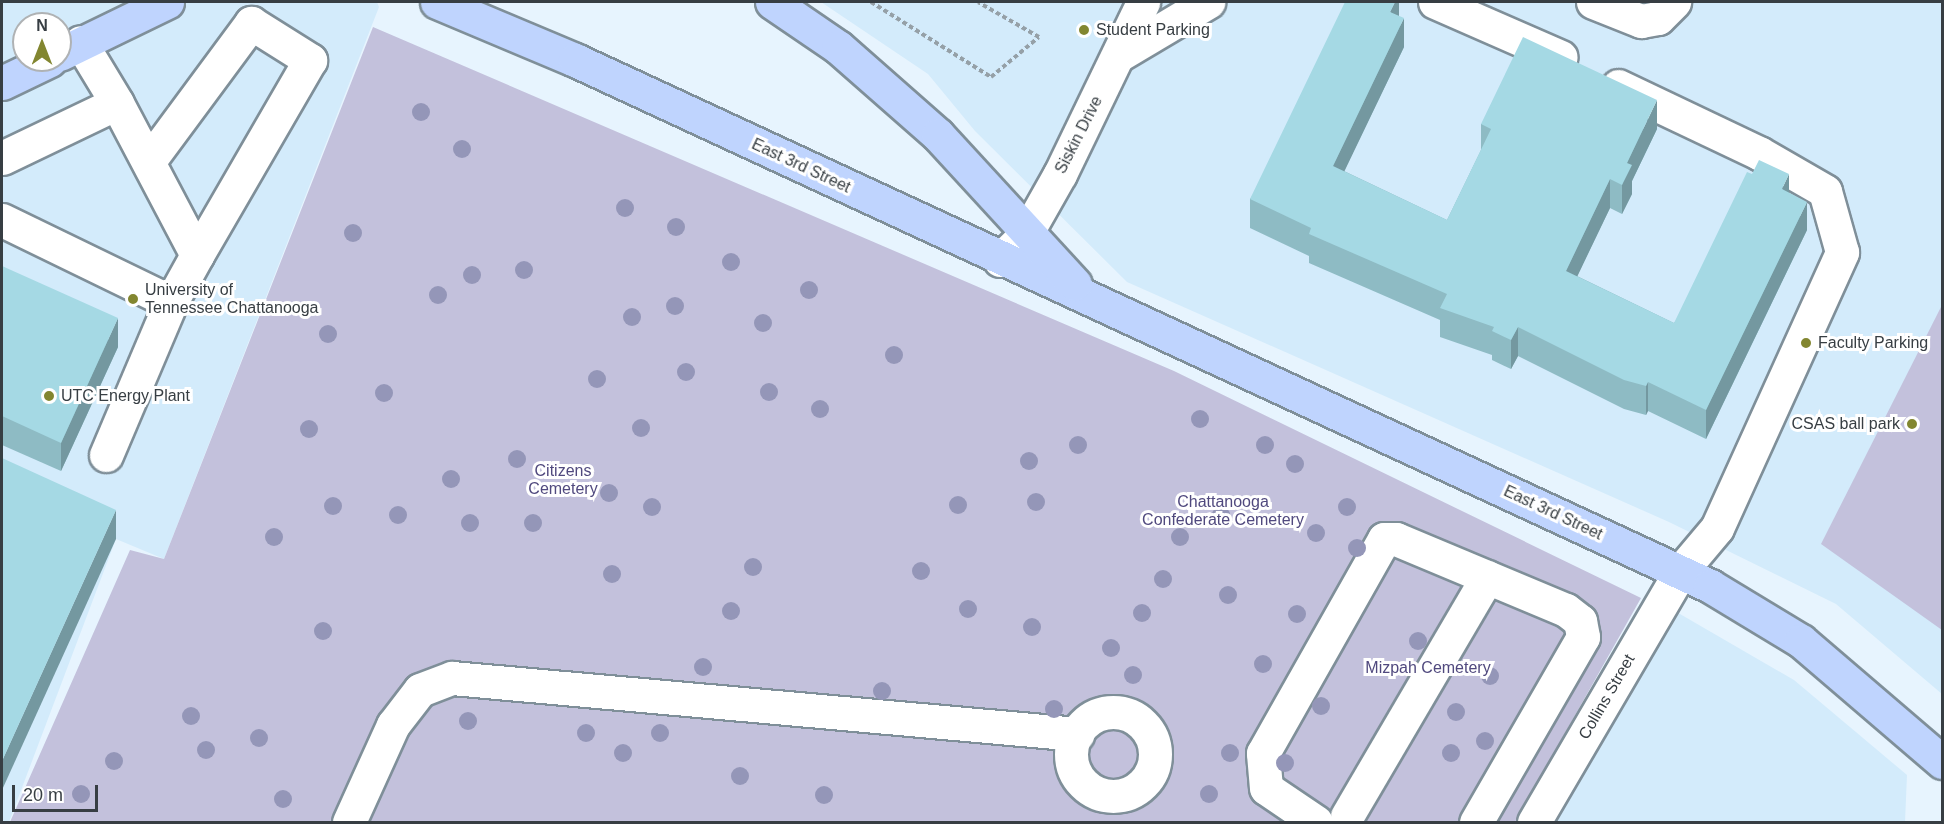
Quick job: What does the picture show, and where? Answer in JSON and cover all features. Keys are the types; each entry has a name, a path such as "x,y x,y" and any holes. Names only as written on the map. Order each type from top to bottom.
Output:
{"main road":[{"path":"72,47 167,2"},
{"name":"East 3rd Street","path":"437,2 464,8 1000,260 1131,316 1680,572 1801,641 1942,762"},
{"name":"East 3rd Street","path":"772,2 889,89 984,183 1026,234 1076,285 1131,316"},
{"path":"2,83 25,72"}],"street":[{"name":"Siskin Drive","path":"1000,260 1026,234 1119,55 1143,2"},
{"path":"1119,55 1208,2"},
{"name":"Collins Street","path":"1435,2 1556,54 1825,191 1842,252 1717,528 1680,572 1534,822"},
{"path":"1593,2 1641,21 1658,18 1674,2"},
{"path":"106,455 171,302 310,60 251,23 149,161"},
{"path":"72,50 117,103 197,255"},
{"path":"2,158 117,103"},
{"path":"2,220 171,302"},
{"path":"1476,822 1583,637 1580,621 1566,610 1487,577 1396,539 1384,539 1376,548 1263,753 1266,788 1336,821 1487,577"},
{"path":"349,822 393,725 420,690 452,678 1077,734"}],"path":[{"path":"871,2 991,78 1039,37 978,2"}],"shaded area":[{"name":"University of Tennessee Chattanooga","path":"2,2 377,2 379,7 164,559 116,539 9,822 2,822"},
{"path":"821,2 1942,2 1942,694 1836,604 1669,522 1127,282 975,131 928,74"},
{"path":"1661,603 1794,680 1907,775 1905,822 1534,822"}],"green space":[{"name":"Citizens Cemetery","path":"373,27 1174,371 1641,598 1515,822 10,822 130,550 164,559"},
{"name":"CSAS ball park","path":"1942,305 1942,630 1821,544"}],"building":[{"path":"1345,2 1395,2 1390,12 1404,18 1333,166 1447,220 1491,129 1481,124 1523,37 1657,100 1627,163 1632,165 1622,185 1610,179 1566,271 1674,323 1747,172 1752,174 1759,160 1789,174 1782,189 1807,202 1706,410 1648,382 1646,386 1624,380 1518,327 1511,340 1492,331 1494,327 1440,308 1447,294 1309,234 1311,228 1250,199"},
{"name":"UTC Energy Plant","path":"2,266 118,318 61,443 2,416"},
{"path":"2,458 116,510 2,761"}],"place":[{"name":"Student Parking","path":"1084,30"},
{"name":"University of Tennessee Chattanooga","path":"133,299"},
{"name":"Faculty Parking","path":"1806,343"},
{"name":"UTC Energy Plant","path":"49,396"},
{"name":"CSAS ball park","path":"1912,424"}],"park label":[{"name":"Chattanooga Confederate Cemetery","path":"1223,511"},
{"name":"Mizpah Cemetery","path":"1428,668"}]}
